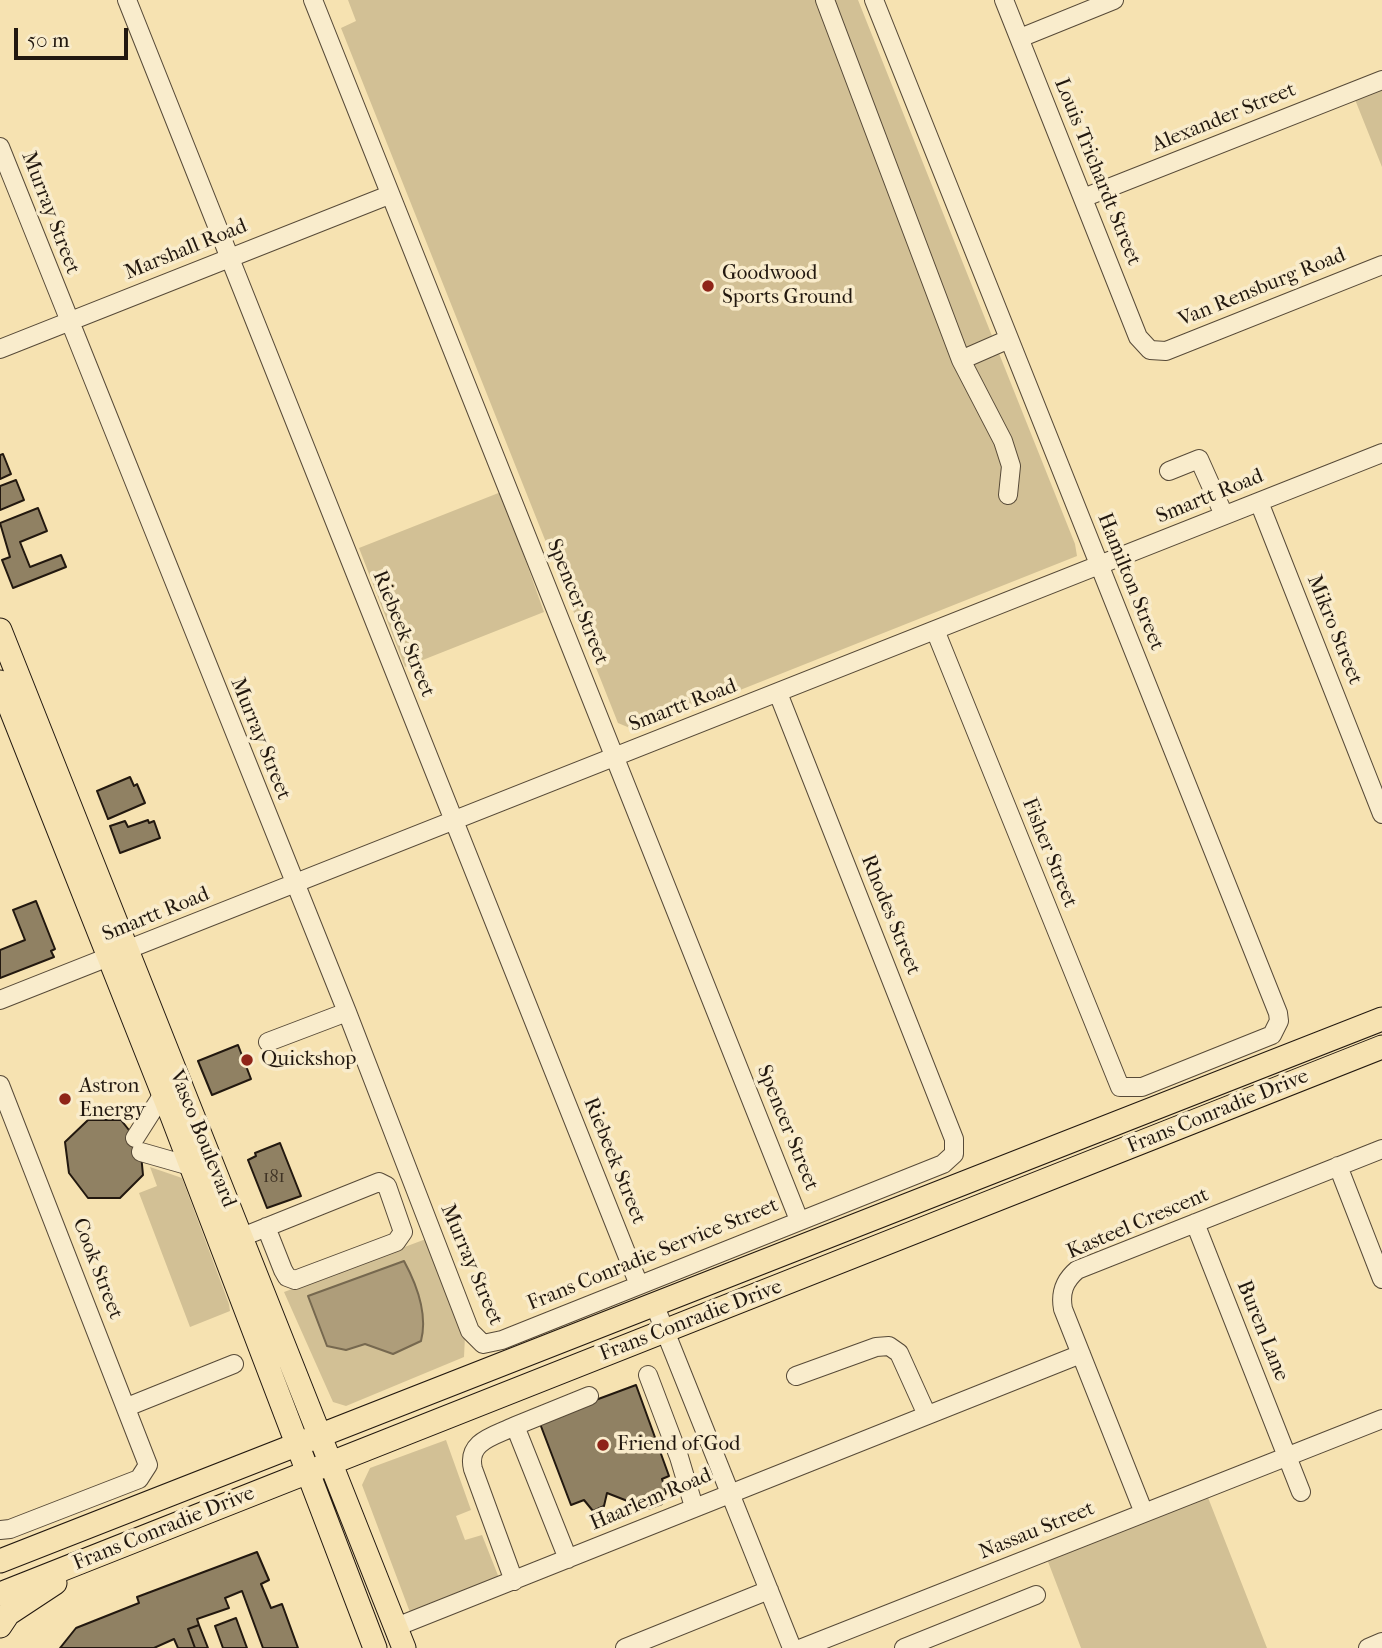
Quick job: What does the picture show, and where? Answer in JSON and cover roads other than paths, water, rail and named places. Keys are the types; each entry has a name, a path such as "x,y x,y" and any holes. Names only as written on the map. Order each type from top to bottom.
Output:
{"main road":[{"name":"Vasco Boulevard","path":"0,630 118,955 163,1094 375,1648"},
{"name":"Vasco Boulevard","path":"0,682 242,1237 400,1637"},
{"name":"Frans Conradie Drive","path":"0,1561 1382,1019"},
{"name":"Frans Conradie Drive","path":"0,1594 1382,1047"},
{"path":"0,1626 19,1606 99,1555"}],"street":[{"name":"Riebeek Street","path":"127,0 227,258 639,1285"},
{"name":"Spencer Street","path":"313,0 799,1220"},
{"path":"825,0 961,360 1003,441 1011,466 1008,495"},
{"name":"Hamilton Street","path":"874,0 1279,1021 1272,1035 1142,1087 1126,1089"},
{"name":"Louis Trichardt Street","path":"1004,0 1138,337 1150,350 1158,353"},
{"path":"1020,37 1114,0"},
{"name":"Alexander Street","path":"1083,198 1382,80"},
{"name":"Murray Street","path":"0,147 346,1012 470,1331 483,1344"},
{"name":"Marshall Road","path":"0,349 389,195"},
{"name":"Van Rensburg Road","path":"1158,353 1382,265"},
{"path":"961,360 1009,339"},
{"name":"Smartt Road","path":"0,1000 1382,453"},
{"path":"1169,471 1199,459 1224,516"},
{"name":"Mikro Street","path":"1259,502 1382,814"},
{"name":"Fisher Street","path":"935,630 1116,1081 1126,1089"},
{"name":"Rhodes Street","path":"778,693 954,1139 954,1154"},
{"path":"268,1042 346,1012"},
{"name":"Cook Street","path":"0,1085 148,1461 148,1469 139,1479 10,1530 0,1530"},
{"path":"163,1094 138,1145 190,1166"},
{"name":"Kasteel Crescent","path":"1144,1513 1062,1301 1064,1286 1072,1275 1382,1149"},
{"name":"Frans Conradie Service Street","path":"483,1344 502,1340 943,1164 954,1154"},
{"path":"1338,1167 1382,1279"},
{"path":"242,1237 266,1227 379,1182 387,1186 403,1232 396,1242 295,1280 287,1277 283,1270 266,1227"},
{"name":"Buren Lane","path":"1195,1223 1288,1456"},
{"path":"655,1306 792,1648"},
{"path":"796,1376 876,1347 889,1346 898,1353 927,1415"},
{"name":"Haarlem Road","path":"400,1637 514,1581 729,1492 1081,1354"},
{"path":"127,1407 234,1364"},
{"path":"648,1375 679,1457 694,1507"},
{"path":"514,1581 473,1469 471,1455 475,1446 589,1396"},
{"name":"Nassau Street","path":"802,1648 1382,1419"},
{"path":"516,1426 568,1559"},
{"path":"1288,1456 1301,1492"},
{"path":"625,1648 769,1590"},
{"path":"904,1648 1035,1595"},
{"path":"1368,1648 1382,1642"}],"place":[{"name":"Goodwood Sports Ground","path":"708,286"},
{"name":"Quickshop","path":"247,1060"},
{"name":"Astron Energy","path":"65,1099"},
{"name":"Friend of God","path":"603,1445"}]}
